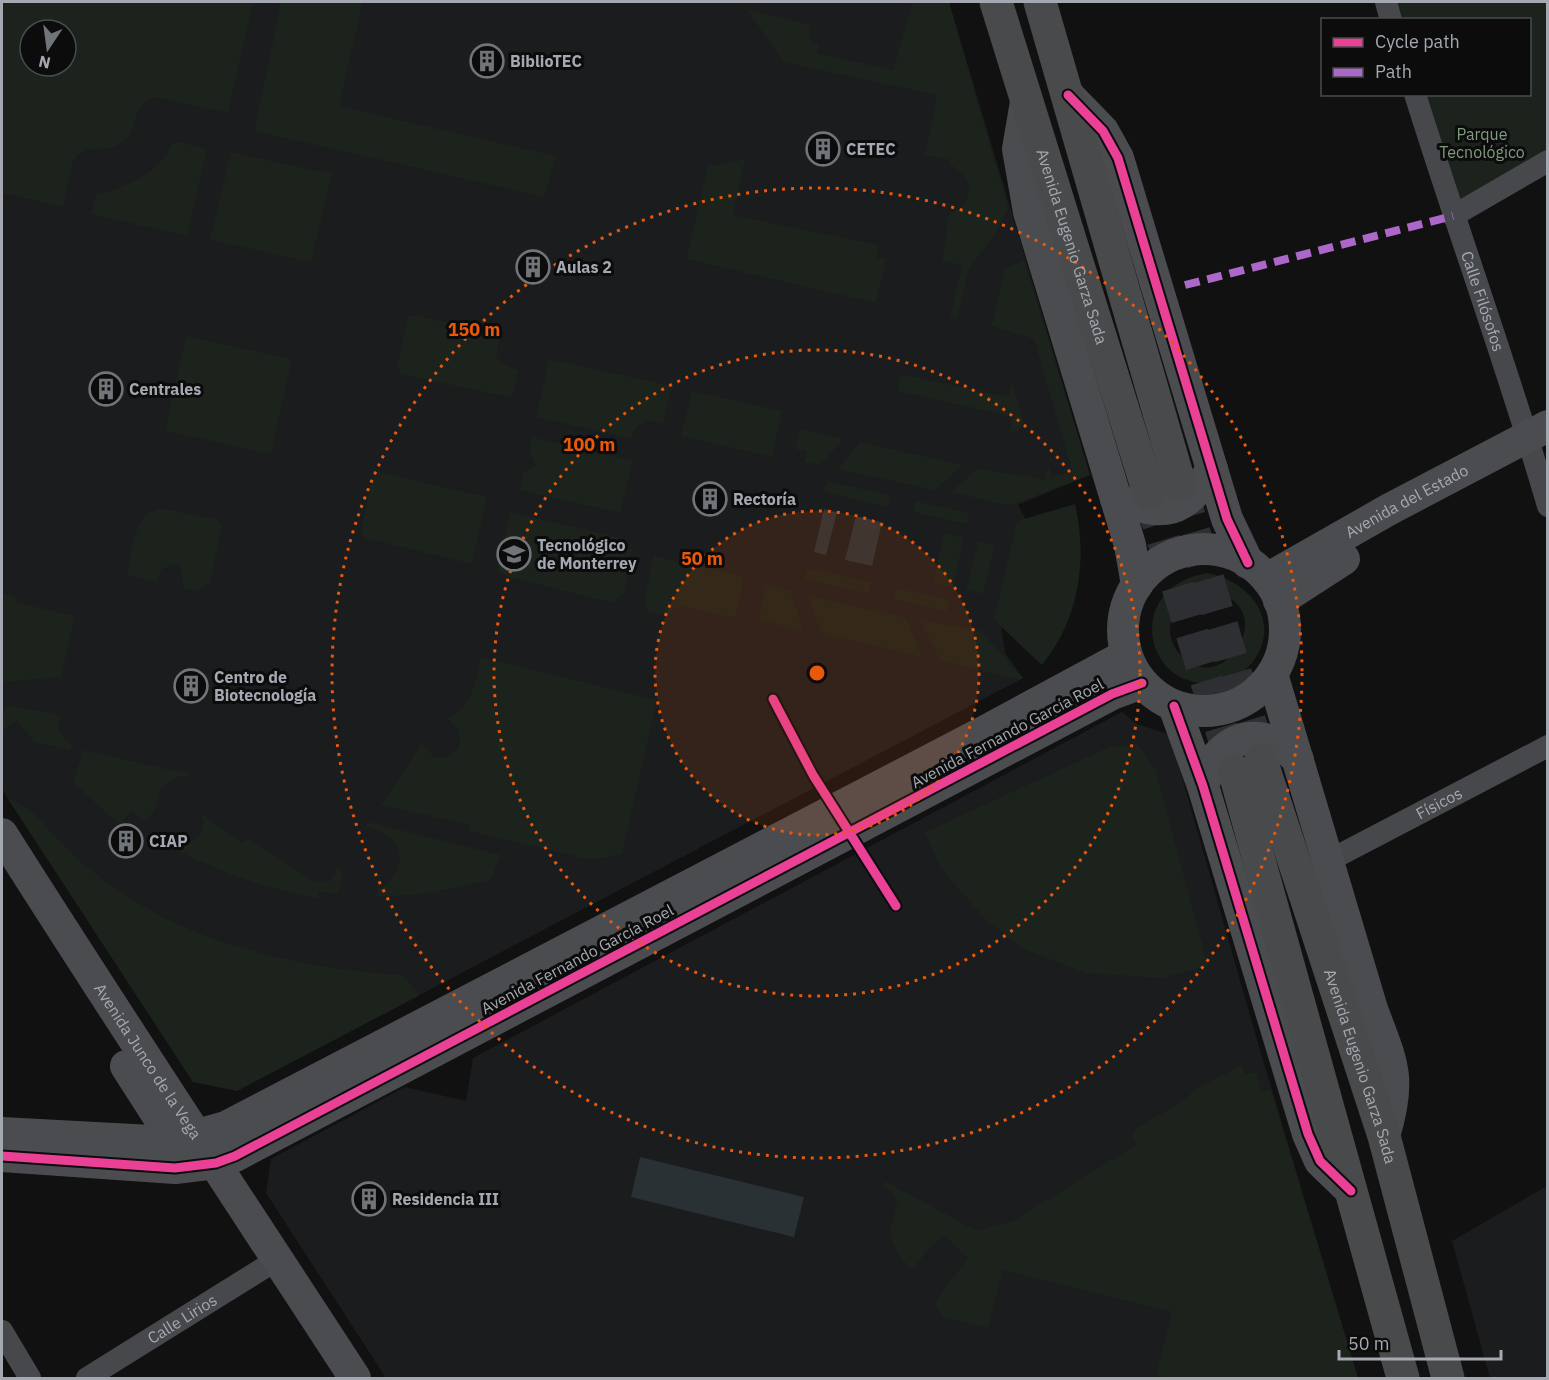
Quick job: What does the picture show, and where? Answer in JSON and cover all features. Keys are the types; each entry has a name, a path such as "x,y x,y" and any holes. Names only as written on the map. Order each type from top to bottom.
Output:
{"highway":[{"name":"Avenida Eugenio Garza Sada","path":"996,2 1149,493"},
{"path":"1040,2 1180,485"},
{"name":"Avenida Eugenio Garza Sada","path":"1403,1378 1351,1191 1247,765 1384,1136 1448,1378"}],"street":[{"path":"1386,2 1390,18"},
{"path":"1068,95 1103,131 1118,158 1227,519 1265,581 1285,635 1283,648 1272,674 1256,692 1234,705 1211,711 1174,706 1162,700 1142,683 1126,655 1123,640 1125,611 1137,585 1159,563 1188,551 1219,551 1265,581"},
{"name":"Calle Filósofos","path":"1416,96 1453,216 1539,442 1548,506"},
{"path":"1026,102 1018,149 1029,212 1130,545 1137,585"},
{"path":"1453,216 1548,161"},
{"name":"Avenida del Estado","path":"1265,581 1397,528 1539,442"},
{"path":"1116,499 1147,508 1173,507 1194,497 1212,469"},
{"name":"Avenida Fernando García Roel","path":"2,1133 119,1140 185,1138 226,1127 1126,655"},
{"path":"1272,674 1330,860 1372,1009 1392,1063 1396,1087 1384,1136"},
{"name":"Avenida Fernando García Roel","path":"2,1156 204,1165 288,1131 1112,694 1142,683"},
{"path":"1174,706 1203,786 1308,1134 1320,1161 1351,1191"},
{"path":"1203,786 1219,753 1242,739 1258,736 1270,739 1287,748 1298,760"},
{"name":"Físicos","path":"1330,860 1548,746"},
{"name":"Avenida Junco de la Vega","path":"2,834 139,1049 185,1138"},
{"name":"Avenida Junco de la Vega","path":"2,868 269,1264 355,1378"},
{"name":"Avenida Junco de la Vega","path":"269,1264 331,1378"},
{"name":"Calle Lirios","path":"87,1378 269,1264"},
{"path":"2,1331 30,1378"}],"shaded area":[{"name":"Tecnológico de Monterrey","path":"2,2 949,2 1090,475 1018,505 1025,518 1027,545 1012,608 1001,626 1005,653 1023,678 237,1091 193,1082 2,789"},
{"path":"824,509 837,512 826,555 814,552"},
{"path":"856,516 882,522 872,566 845,560"},
{"path":"1122,712 1137,724 1170,735 1255,1033 1358,1378 386,1378 266,1193 271,1159 405,1087 466,1101 473,1058"},
{"path":"640,1157 804,1197 794,1237 631,1197"},
{"path":"1547,1186 1547,1378 1490,1378 1452,1241"}],"green space":[{"path":"2,2 253,2 228,113 153,97 141,108 132,131 123,142 110,148 84,151 73,161 63,207 2,193"},
{"path":"281,2 363,2 339,106 556,156 544,197 254,131"},
{"path":"913,2 949,2 1008,208 997,231 969,269 957,319 950,317 962,265 942,261 949,214 964,205 968,187 965,176 950,165 950,160 925,155 937,95 783,62 747,10 811,25 809,35 813,43 819,45 817,53 893,70"},
{"name":"Parque Tecnológico","path":"1388,2 1547,2 1547,161 1453,216 1416,96 1531,96 1531,18 1393,18"},
{"path":"180,142 207,149 187,236 91,214 96,194 119,188 140,178 159,164 172,144"},
{"path":"231,152 332,174 311,262 210,240"},
{"path":"745,159 733,215 879,245 876,257 886,259 876,303 686,259 708,166"},
{"path":"1024,260 1090,475 1009,506 951,492 978,468 1044,480 1048,465 1052,477 1072,471 1034,339 991,326 1005,269"},
{"path":"414,315 500,335 496,356 503,365 518,370 512,398 401,374 397,367 408,316"},
{"path":"186,336 292,359 271,454 165,431"},
{"path":"549,359 669,385 671,389 663,423 647,421 636,428 631,439 536,417"},
{"path":"901,374 1008,397 1012,382 1024,423 1018,431 1009,432 1013,417 898,391"},
{"path":"692,391 782,411 772,457 681,436"},
{"path":"800,429 844,439 820,465 804,462 807,452 795,449"},
{"path":"532,437 633,461 620,513 519,490 523,473 536,466 529,453"},
{"path":"860,442 963,465 935,490 837,469"},
{"path":"378,472 487,497 472,564 365,538 361,531 372,477"},
{"path":"827,481 890,495 888,507 824,492"},
{"path":"915,501 969,513 967,524 913,512"},
{"path":"1075,504 1081,546 1077,589 1065,629 1042,665 994,620 1017,521"},
{"path":"160,508 218,520 222,526 210,583 197,591 183,588 182,570 174,564 162,569 157,582 127,575 132,545 139,526 151,512"},
{"path":"510,512 617,537 615,545 632,549 624,593 613,603 508,577 497,570"},
{"path":"944,533 964,538 953,587 933,582"},
{"path":"978,541 995,545 983,594 966,590"},
{"path":"654,556 744,576 735,618 681,606 661,615 648,612 644,599"},
{"path":"807,568 871,582 868,594 805,579"},
{"path":"1207,573 1237,585 1249,594 1258,606 1263,619 1264,633 1261,648 1252,663 1239,674 1212,683 1189,681 1171,671 1158,655 1152,636 1154,616 1163,597 1180,582","holes":["1207,591 1231,599 1243,613 1245,629 1239,646 1227,659 1212,667 1195,665 1178,652 1172,642 1170,632 1174,613 1187,599"]},
{"path":"765,585 791,591 803,631 759,620"},
{"path":"895,588 949,599 947,611 893,599"},
{"path":"2,593 16,597 15,602 75,616 61,677 2,682"},
{"path":"808,596 905,617 923,657 821,634"},
{"path":"920,620 981,631 1023,678 1020,680 939,660"},
{"path":"480,657 657,700 622,854 591,860 469,831 470,825 381,805 422,743 435,758 452,754 458,748 459,731 447,718 455,714 467,701 475,684"},
{"path":"7,705 60,715 61,732 72,745 71,750 34,742 17,720 2,730 2,711"},
{"path":"1138,745 1155,768 1208,966 1161,978 1086,973 1025,950 987,921 941,869 925,832 1109,747"},
{"path":"83,750 193,775 176,777 161,787 156,807 146,822 131,811 120,825 73,783"},
{"path":"6,796 37,816 73,855 107,882 180,925 252,951 289,960 327,967 402,975 420,995 237,1091 193,1082"},
{"path":"201,813 243,843 248,839 313,882 329,882 338,868 343,876 338,894 319,892 318,899 280,890 226,872 173,848 181,834 189,843 200,835 204,822"},
{"path":"368,822 501,855 491,880 424,894 377,897 378,887 380,889 397,871 400,861 399,852 395,843 388,836 378,830 365,827"},
{"path":"1242,1065 1245,1074 1256,1073 1262,1092 1271,1090 1358,1378 1168,1378 1156,1375 1172,1312 1003,1270 988,1328 943,1317 934,1303 968,1258 945,1235 928,1249 913,1270 897,1251 891,1233 896,1200 883,1185 885,1181 977,1231 1015,1220 1137,1144 1132,1134 1138,1127 1180,1103 1196,1089"}],"tunnel":[{"path":"1180,485 1261,760"},
{"path":"1149,493 1234,770"}],"marked path":[{"path":"1185,285 1453,216"}],"cycle path":[{"path":"1068,95 1103,131 1118,158 1227,519 1248,563"},
{"path":"2,1156 175,1168 216,1163 235,1156 1112,694 1142,683"},
{"path":"773,699 813,775 896,906"},
{"path":"1174,706 1203,786 1308,1134 1320,1161 1351,1191"}],"place":[{"name":"BiblioTEC","path":"487,61"},
{"name":"CETEC","path":"823,149"},
{"name":"Aulas 2","path":"533,267"},
{"name":"Centrales","path":"106,389"},
{"name":"Rectoría","path":"710,499"},
{"name":"Tecnológico de Monterrey","path":"514,554"},
{"name":"Centro de Biotecnología","path":"191,686"},
{"name":"CIAP","path":"126,841"},
{"name":"Residencia III","path":"369,1199"}]}
